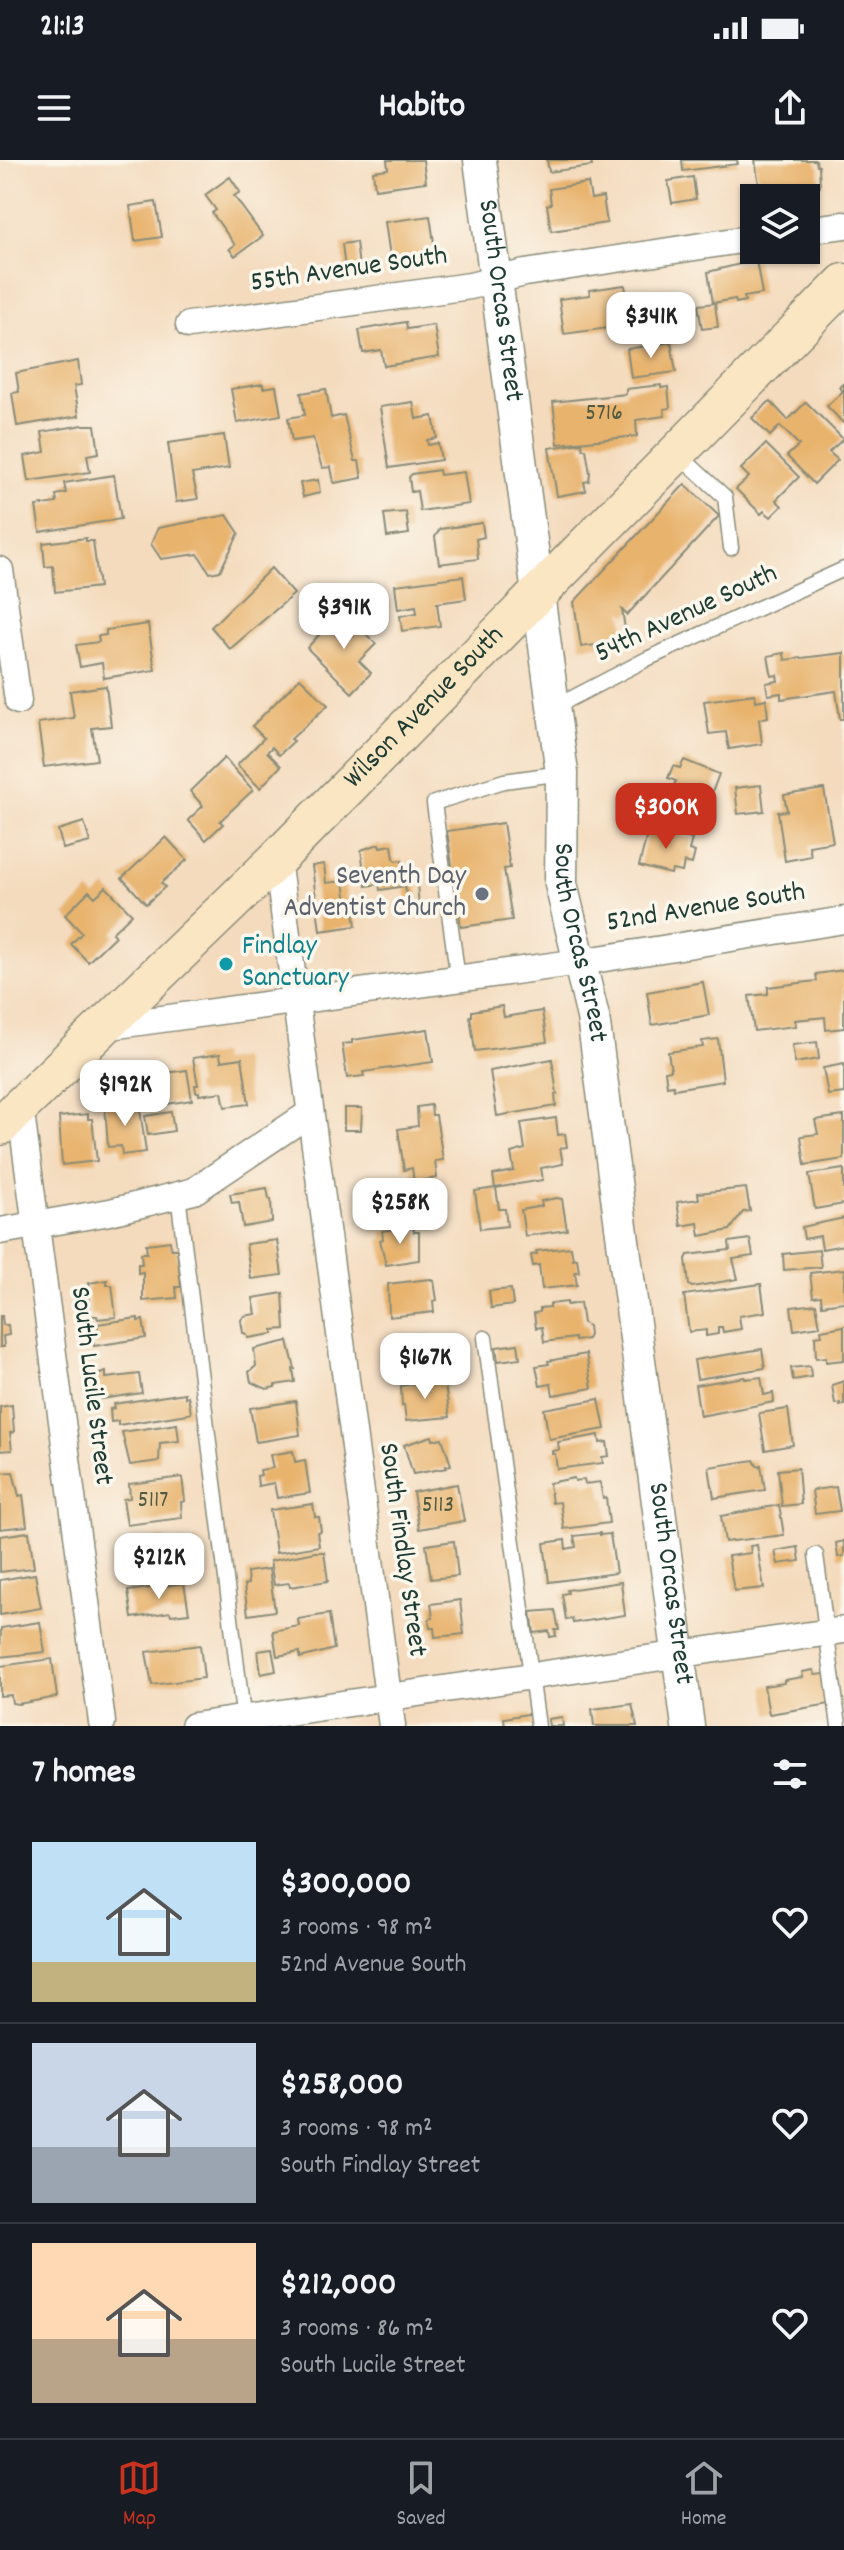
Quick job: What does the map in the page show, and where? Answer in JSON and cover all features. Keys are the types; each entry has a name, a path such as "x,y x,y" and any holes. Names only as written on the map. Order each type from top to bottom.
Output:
{"main road":[{"name":"Wilson Avenue South","path":"10,1116 277,859 844,283"}],"street":[{"name":"South Orcas Street","path":"480,160 562,773 561,884 593,1017 688,1726"},
{"path":"820,228 844,225"},
{"name":"55th Avenue South","path":"189,325 495,281 525,273 740,240"},
{"path":"0,570 18,701"},
{"name":"South Findlay Street","path":"277,859 392,1726"},
{"name":"52nd Avenue South","path":"103,1027 580,962 844,920"},
{"path":"0,1231 110,1212 194,1191 310,1113"},
{"name":"South Lucile Street","path":"10,1116 37,1225 103,1725"},
{"path":"194,1726 244,1722 388,1697 835,1632"}],"lane":[{"path":"676,453 725,497 731,548"},
{"name":"54th Avenue South","path":"553,708 647,659 844,569"},
{"path":"458,979 434,803 504,781 562,773"},
{"path":"178,1195 244,1722"},
{"path":"485,1338 538,1726"},
{"path":"816,1555 835,1632 839,1726"}],"building":[{"path":"387,160 423,160 426,182 375,189 373,171 388,169"},
{"path":"547,160 591,160 592,166 549,172"},
{"path":"682,160 737,160 738,164 683,171"},
{"path":"755,160 816,160 819,166 820,184 759,184"},
{"path":"230,177 240,192 234,196 263,236 235,256 229,249 235,245 212,213 216,210 205,195"},
{"path":"693,177 696,199 672,203 668,181"},
{"path":"588,183 591,199 603,197 607,223 551,231 547,205 551,204 549,189"},
{"path":"156,202 162,237 135,241 130,206"},
{"path":"430,216 436,256 391,263 385,222"},
{"path":"356,242 359,267 345,269 342,244"},
{"path":"740,264 757,264 762,294 744,297 745,301 736,303 735,299 713,303 708,272"},
{"path":"625,285 631,325 564,334 559,299 590,295 589,290"},
{"path":"715,303 718,327 702,329 698,305"},
{"path":"406,322 407,329 434,325 439,357 384,366 381,350 363,353 359,330"},
{"path":"671,342 676,372 631,378 627,349"},
{"path":"78,361 81,385 74,386 79,416 17,426 12,393 19,392 16,373"},
{"path":"844,383 844,424 827,406 843,391 839,387"},
{"path":"263,384 263,388 276,386 281,415 237,423 231,389"},
{"path":"661,385 661,388 668,387 670,408 664,409 665,416 636,420 637,436 558,444 553,402 626,394 626,389"},
{"path":"326,389 331,418 344,415 362,478 334,483 331,467 322,468 313,438 292,441 288,418 305,415 301,393"},
{"path":"770,401 788,420 806,402 843,439 829,452 838,460 814,484 787,456 799,445 780,426 770,436 752,418"},
{"path":"413,402 416,419 433,416 437,438 427,440 428,445 438,443 441,460 389,468 380,407"},
{"path":"95,425 99,453 87,455 90,472 29,481 25,456 45,452 42,432"},
{"path":"224,435 229,468 192,474 198,499 176,502 168,443"},
{"path":"582,443 590,473 589,481 584,482 586,491 557,496 549,448"},
{"path":"766,444 799,477 776,500 782,506 771,517 764,511 761,514 736,489 749,477 741,469"},
{"path":"439,470 440,475 464,472 469,504 420,511 417,491 411,492 409,477"},
{"path":"114,475 121,519 40,532 36,506 57,503 56,495 66,493 64,483"},
{"path":"318,480 320,493 303,497 300,483"},
{"path":"685,484 719,516 627,615 622,610 627,641 581,647 574,602"},
{"path":"406,512 409,534 387,537 384,514"},
{"path":"227,515 239,533 220,571 210,573 198,554 161,559 151,544 158,528"},
{"path":"482,523 484,537 476,539 478,559 439,564 435,537 440,529"},
{"path":"86,538 86,541 93,541 99,587 55,592 53,566 45,567 43,543"},
{"path":"271,568 294,594 230,649 211,627"},
{"path":"463,576 466,599 437,603 440,626 402,631 400,616 417,613 416,606 398,609 395,585"},
{"path":"345,613 376,644 359,661 371,673 352,693 307,648 338,614 341,617"},
{"path":"148,624 155,670 104,678 102,663 80,667 76,645 99,642 98,636 106,635 106,630"},
{"path":"784,653 785,660 844,653 844,719 840,719 836,691 781,699 781,693 768,695 766,683 778,681 777,675 772,676 768,656"},
{"path":"300,678 328,705 291,739 294,741 279,755 272,747 267,752 281,766 260,788 237,765 264,738 252,726"},
{"path":"106,686 111,726 92,728 97,760 44,767 38,723 74,718 70,691"},
{"path":"755,694 756,701 766,699 768,717 759,719 762,744 729,749 726,732 709,734 704,701"},
{"path":"224,758 253,790 220,821 223,824 206,840 188,820 203,806 190,791"},
{"path":"684,760 719,774 707,806 695,801 694,805 676,797 678,792 672,789 676,781 668,778 673,766 680,768"},
{"path":"761,785 764,811 738,814 735,788"},
{"path":"824,789 833,842 809,846 811,856 785,861 778,812 787,811 784,795"},
{"path":"84,822 90,842 63,849 58,830"},
{"name":"Seventh Day Adventist Church","path":"503,823 510,868 504,869 512,920 461,927 447,831"},
{"path":"659,826 692,839 689,850 695,852 692,864 684,862 682,872 672,870 671,874 639,866 649,827 658,830"},
{"path":"166,837 187,860 161,883 165,887 146,904 122,878"},
{"path":"379,844 380,847 392,845 396,861 402,860 404,874 416,873 419,907 408,909 405,886 380,890 379,884 366,886 361,850"},
{"path":"324,864 326,883 344,881 347,903 353,902 356,926 320,931 312,866"},
{"path":"106,887 132,914 88,962 71,944 82,933 65,915 89,891 95,897"},
{"path":"844,970 844,1028 826,1030 825,1017 795,1020 796,1026 754,1031 749,996 768,994 768,987 817,981 816,974"},
{"path":"703,982 709,1015 652,1025 647,992"},
{"path":"502,1006 504,1017 542,1011 547,1042 475,1051 472,1011"},
{"path":"428,1029 433,1062 363,1072 364,1076 347,1078 342,1044"},
{"path":"718,1039 723,1081 674,1089 673,1085 667,1086 665,1071 671,1070 668,1052 703,1047 702,1041"},
{"path":"817,1042 819,1059 795,1063 792,1045"},
{"path":"220,1054 221,1061 242,1058 249,1104 225,1107 222,1092 199,1095 196,1092 195,1085 198,1085 193,1058"},
{"path":"552,1059 556,1106 497,1116 490,1071"},
{"path":"844,1064 844,1093 828,1095 823,1068"},
{"path":"187,1070 192,1100 143,1108 138,1077"},
{"path":"139,1102 146,1152 122,1155 121,1146 108,1147 105,1106"},
{"path":"431,1105 432,1115 436,1115 443,1160 435,1161 437,1178 414,1182 412,1168 404,1170 398,1129 418,1126 417,1107"},
{"path":"344,1108 362,1108 361,1130 344,1130"},
{"path":"171,1112 174,1131 148,1135 145,1116"},
{"path":"88,1114 88,1119 92,1119 97,1161 62,1165 59,1117"},
{"path":"844,1116 844,1159 805,1165 801,1136 818,1134 815,1120"},
{"path":"556,1118 558,1135 565,1134 567,1147 560,1148 563,1164 541,1168 543,1180 495,1188 493,1175 514,1171 511,1153 525,1149 521,1123"},
{"path":"844,1169 844,1204 815,1209 809,1174"},
{"path":"267,1188 272,1222 243,1227 239,1202 232,1203 230,1194"},
{"path":"496,1188 499,1209 505,1209 507,1226 480,1229 475,1191"},
{"path":"746,1188 750,1211 743,1212 730,1230 700,1236 698,1223 681,1226 677,1202 699,1199 698,1193"},
{"path":"562,1199 567,1230 525,1236 521,1210 542,1206 541,1201"},
{"path":"844,1218 844,1245 822,1249 820,1236 804,1239 802,1227"},
{"path":"413,1226 414,1232 419,1232 419,1260 386,1265 380,1240 383,1239 382,1231"},
{"path":"750,1239 753,1256 733,1259 738,1279 689,1285 688,1255 730,1250 729,1242"},
{"path":"277,1240 282,1275 251,1279 246,1244"},
{"path":"170,1241 171,1249 177,1249 181,1287 176,1287 177,1298 143,1301 143,1272 138,1273 138,1264 142,1264 141,1253 147,1253 146,1244"},
{"path":"571,1247 573,1259 577,1258 577,1285 542,1289 539,1265 533,1266 531,1255 537,1254 536,1251"},
{"path":"819,1250 821,1267 784,1270 783,1254"},
{"path":"844,1269 844,1302 822,1305 821,1296 813,1297 810,1273"},
{"path":"107,1280 107,1285 112,1285 116,1317 98,1319 91,1316 87,1288 90,1288 89,1283"},
{"path":"434,1281 437,1300 433,1301 434,1312 389,1317 388,1284"},
{"path":"761,1284 765,1312 739,1316 741,1329 723,1332 722,1327 718,1327 718,1334 706,1336 706,1330 689,1332 684,1295"},
{"path":"511,1289 513,1305 491,1308 489,1291"},
{"path":"283,1293 285,1329 248,1338 243,1333 241,1320 244,1316 256,1314 253,1298"},
{"path":"567,1302 567,1305 580,1303 583,1323 588,1326 587,1339 544,1342 542,1327 536,1328 534,1313 540,1312 540,1308 550,1307 550,1304"},
{"path":"816,1304 820,1326 794,1330 791,1307"},
{"path":"0,1316 3,1325 8,1325 9,1335 3,1336 4,1347 0,1347"},
{"path":"138,1318 138,1321 143,1320 146,1338 94,1346 91,1330 98,1329 97,1324"},
{"path":"844,1326 844,1360 826,1362 826,1357 816,1358 815,1336 822,1335 821,1330"},
{"path":"429,1334 431,1359 427,1360 427,1365 397,1370 394,1354 390,1355 388,1339"},
{"path":"288,1341 295,1382 267,1389 251,1382 249,1372 256,1366 254,1349"},
{"path":"518,1344 520,1358 498,1361 496,1347"},
{"path":"762,1349 765,1368 697,1379 694,1360"},
{"path":"586,1354 592,1388 553,1395 551,1384 540,1386 536,1366"},
{"path":"810,1366 811,1377 793,1380 791,1368"},
{"path":"106,1372 106,1378 139,1374 142,1393 101,1399 99,1383 95,1383 94,1376"},
{"path":"761,1377 764,1395 773,1393 774,1402 700,1416 695,1385"},
{"path":"444,1379 450,1417 406,1421 401,1386 421,1380 421,1383"},
{"path":"844,1381 844,1405 840,1406 840,1403 835,1404 832,1385"},
{"path":"185,1393 191,1413 118,1425 118,1421 111,1422 110,1409 115,1408 114,1404"},
{"path":"599,1399 605,1429 549,1439 544,1409"},
{"path":"296,1401 300,1435 256,1442 250,1408"},
{"path":"12,1405 12,1450 0,1451 0,1407"},
{"path":"788,1409 793,1445 765,1450 759,1413"},
{"path":"177,1424 179,1441 160,1443 159,1461 130,1465 122,1432"},
{"path":"599,1435 600,1443 607,1442 609,1456 602,1457 603,1463 557,1469 552,1451 559,1450 558,1442"},
{"path":"432,1436 433,1440 442,1438 451,1465 413,1474 404,1445"},
{"path":"293,1451 295,1462 305,1460 310,1493 277,1498 274,1483 258,1486 257,1476 261,1475 260,1470 273,1468 270,1455"},
{"path":"754,1460 757,1466 761,1465 765,1490 714,1498 709,1467"},
{"path":"798,1468 801,1504 782,1506 778,1470"},
{"path":"13,1472 19,1496 23,1495 27,1526 0,1529 0,1473"},
{"path":"182,1477 185,1501 181,1502 182,1518 127,1525 123,1499 130,1498 129,1484"},
{"path":"574,1478 575,1481 584,1480 585,1484 600,1482 603,1499 606,1498 609,1523 564,1529 560,1502 552,1503 549,1483"},
{"path":"457,1484 464,1521 419,1529 413,1492"},
{"path":"836,1487 840,1511 815,1514 812,1490"},
{"path":"313,1504 321,1531 317,1532 319,1546 276,1553 270,1510"},
{"path":"779,1505 784,1535 725,1542 721,1516"},
{"path":"29,1532 34,1568 0,1572 0,1536"},
{"path":"610,1534 616,1573 549,1582 544,1543 565,1540 566,1549 576,1547 574,1536"},
{"path":"165,1538 167,1554 174,1553 173,1544 199,1541 202,1573 178,1576 176,1565 171,1565 173,1578 134,1582 133,1541"},
{"path":"454,1541 458,1576 431,1579 426,1545"},
{"path":"844,1541 844,1556 838,1557 836,1543"},
{"path":"757,1545 764,1588 734,1591 728,1556 751,1553 750,1546"},
{"path":"798,1547 800,1561 778,1564 775,1551"},
{"path":"324,1552 328,1581 290,1587 289,1583 274,1585 270,1561"},
{"path":"269,1569 275,1611 248,1615 244,1585 248,1584 247,1572"},
{"path":"35,1574 41,1608 0,1615 0,1580"},
{"path":"621,1582 625,1615 573,1623 572,1619 566,1620 562,1594 568,1593 567,1590"},
{"path":"184,1583 189,1613 171,1615 170,1612 132,1618 128,1591"},
{"path":"460,1600 464,1634 435,1637 434,1628 430,1628 429,1619 433,1618 431,1604"},
{"path":"555,1610 559,1630 555,1630 556,1636 550,1637 549,1631 534,1633 531,1612"},
{"path":"329,1614 334,1649 300,1658 300,1652 277,1656 273,1631 299,1626 298,1619"},
{"path":"40,1622 45,1652 0,1657 1,1628"},
{"path":"200,1645 204,1678 152,1685 146,1652"},
{"path":"272,1649 276,1671 261,1674 258,1651"},
{"path":"52,1659 57,1697 18,1704 12,1703 11,1695 0,1696 0,1666"},
{"path":"814,1670 815,1675 825,1674 830,1704 769,1714 764,1686 803,1677 802,1672"},
{"path":"632,1704 637,1726 594,1726 592,1709"},
{"path":"531,1715 533,1726 505,1726 504,1718"},
{"path":"562,1717 563,1726 549,1726 548,1719"}],"place":[{"name":"Seventh Day Adventist Church","path":"482,894"},
{"name":"Findlay Sanctuary","path":"226,964"}]}
